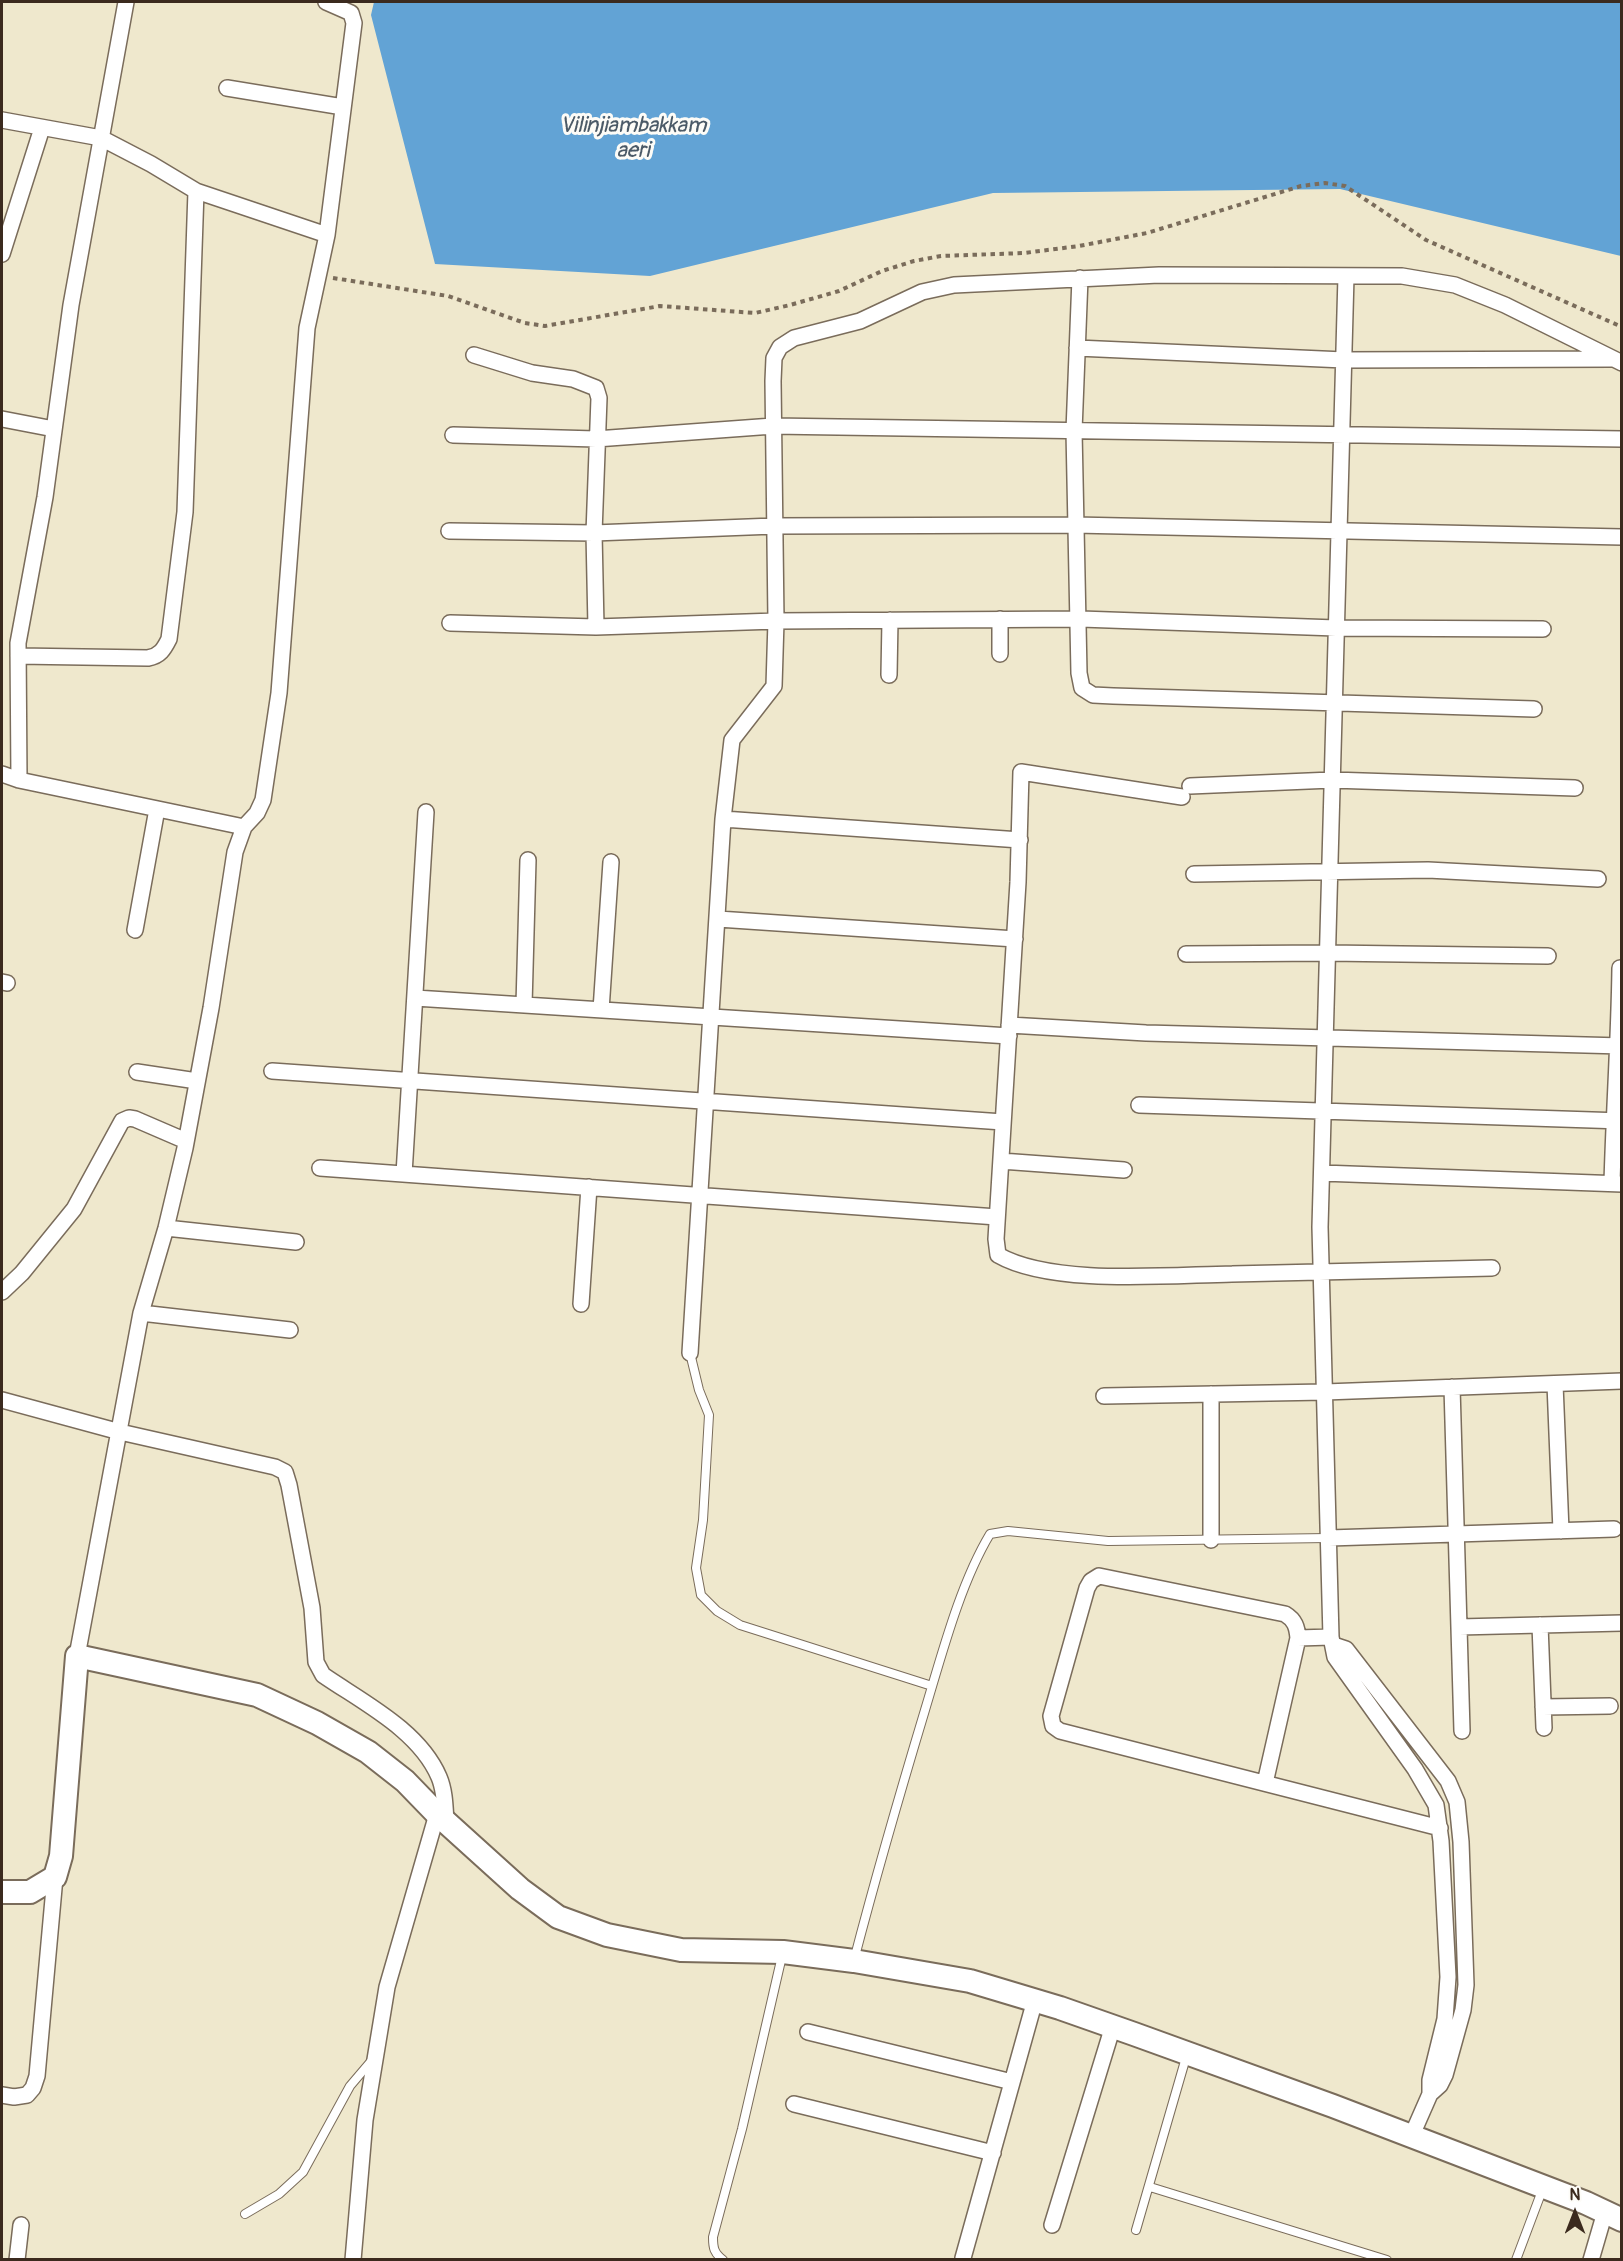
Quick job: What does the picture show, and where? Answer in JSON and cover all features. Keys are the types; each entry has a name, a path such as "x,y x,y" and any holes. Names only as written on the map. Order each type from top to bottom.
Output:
{"street":[{"path":"19,780 18,642 45,497 71,305 126,2"},
{"path":"2,2095 14,2097 27,2095 33,2088 37,2076 55,1877 61,1856 77,1656 141,1313 166,1228 186,1141 219,964 235,852 244,827 257,813 263,800 279,693 307,328 327,235 354,23 351,13 326,2"},
{"path":"227,88 344,107"},
{"path":"2,120 101,138 196,191 327,235"},
{"path":"2,254 42,128"},
{"path":"18,656 148,658 156,657 164,649 169,639 185,512 196,191"},
{"path":"690,1353 723,819 732,740 774,686 776,621 774,358 780,347 794,338 860,321 922,292 954,285 1170,275 1317,274 1402,276 1455,285 1505,305 1618,361"},
{"path":"1346,276 1322,1173 1322,1272 1332,1641 1335,1656 1415,1769 1436,1804 1440,1828 1448,1977 1444,2019 1430,2080 1430,2094 1412,2135"},
{"path":"1080,278 1074,430 1078,673 1082,688 1093,695 1534,709"},
{"path":"1077,348 1344,360 1618,361"},
{"path":"474,355 532,373 573,379 596,388 598,398 594,533 596,627"},
{"path":"2,419 54,429"},
{"path":"453,435 596,439 773,426 1622,440"},
{"path":"449,531 594,533 774,526 1075,525 1622,537"},
{"path":"889,675 890,620"},
{"path":"1000,620 1000,654"},
{"path":"450,623 596,627 776,621 1078,620 1336,628 1543,629"},
{"path":"1492,1268 1110,1276 1038,1270 1011,1262 998,1255 997,1217 1015,939 1021,772 1186,791 1332,780 1575,788"},
{"path":"2,774 19,780 244,827"},
{"path":"135,930 157,809"},
{"path":"404,1174 426,812"},
{"path":"723,819 1020,840"},
{"path":"524,1005 528,860"},
{"path":"601,1010 611,862"},
{"path":"1194,874 1428,870 1598,879"},
{"path":"718,919 1015,939"},
{"path":"1186,954 1548,956"},
{"path":"1322,1173 1617,1184 1620,968"},
{"path":"415,998 711,1017 1009,1031 1620,1046"},
{"path":"272,1071 1003,1122"},
{"path":"137,1072 197,1081"},
{"path":"1139,1105 1617,1120"},
{"path":"2,1292 22,1273 74,1209 122,1121 129,1118 135,1119 186,1141"},
{"path":"1000,1161 1124,1170"},
{"path":"320,1168 997,1217"},
{"path":"581,1304 589,1187"},
{"path":"166,1228 297,1242"},
{"path":"141,1313 290,1330"},
{"path":"1104,1396 1325,1392 1622,1381"},
{"path":"1555,1383 1561,1531"},
{"path":"1452,1387 1462,1731"},
{"path":"1211,1394 1211,1539"},
{"path":"2,1400 120,1432 275,1467 285,1472 312,1608 318,1670 322,1675 378,1710 403,1731 431,1761 443,1789 441,1818 387,1987 365,2120 353,2259"},
{"path":"1329,1538 1614,1529"},
{"path":"1265,1783 1298,1638 1293,1618 1285,1614 1099,1576 1091,1581 1087,1588 1051,1716 1053,1726 1060,1731 1440,1828"},
{"path":"1459,1627 1622,1623"},
{"path":"1540,1625 1544,1728"},
{"path":"1298,1638 1332,1641 1346,1648 1448,1781 1457,1802 1462,1853 1466,1985 1463,2010 1444,2075 1440,2085 1430,2094"},
{"path":"77,1656 257,1695 317,1723 368,1752 405,1781 441,1818 520,1889 558,1917 607,1935 681,1950 783,1952 854,1960 970,1981 1035,2000 1113,2026 1412,2135 1613,2216 1591,2259"},
{"path":"1543,1707 1610,1706"},
{"path":"2,1892 30,1892 55,1877"},
{"path":"963,2258 1035,2000"},
{"path":"1052,2225 1113,2026"},
{"path":"808,2032 1012,2082"},
{"path":"794,2104 993,2153"},
{"path":"17,2259 21,2225"}],"lane":[{"path":"690,1353 699,1390 709,1414 703,1520 696,1568 701,1594 717,1611 740,1625 932,1686"},
{"path":"854,1960 882,1855 949,1632 980,1551 990,1534 1008,1531 1108,1541 1329,1538"},
{"path":"723,2259 716,2255 713,2247 715,2226 742,2129 783,1952"},
{"path":"1136,2230 1187,2053"},
{"path":"245,2214 279,2194 303,2172 350,2086 376,2055"},
{"path":"1150,2187 1387,2259"},
{"path":"1516,2259 1543,2188"}],"water":[{"name":"Vilinjiambakkam aeri","path":"374,2 1621,2 1621,256 1340,189 993,193 650,276 435,264 371,15"}]}
